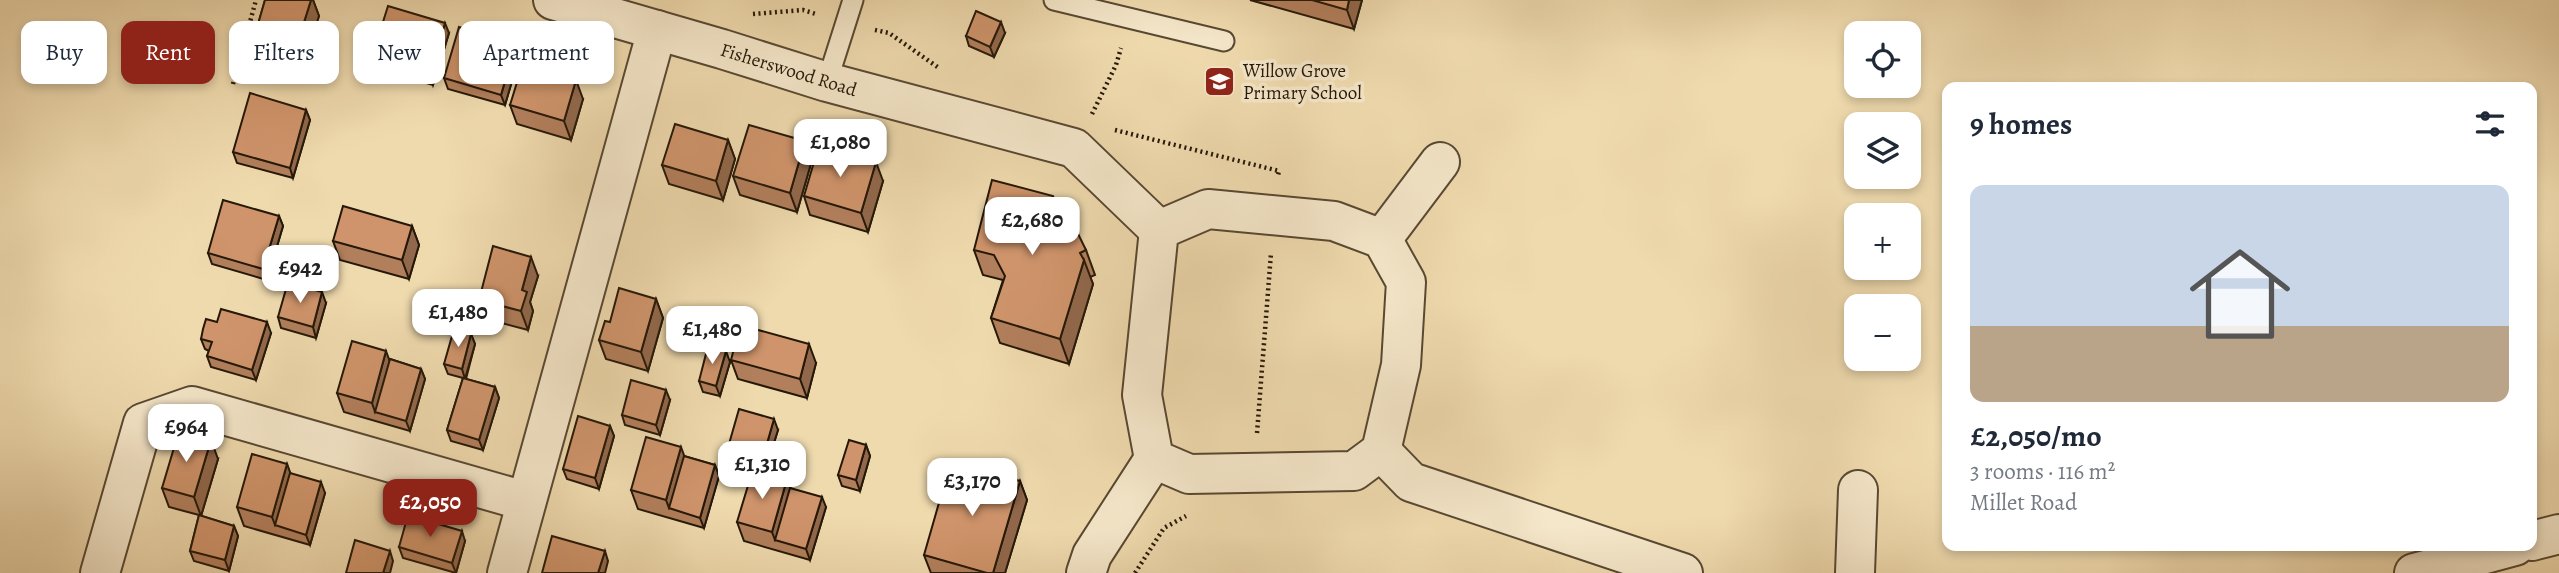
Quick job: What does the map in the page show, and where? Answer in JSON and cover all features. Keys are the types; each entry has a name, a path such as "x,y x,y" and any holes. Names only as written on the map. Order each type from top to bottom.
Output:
{"street":[{"name":"Fisherswood Road","path":"553,0 827,82 1074,148 1159,230"},
{"path":"507,573 657,30"},
{"path":"1382,239 1440,162"},
{"path":"1086,573 1092,555 1154,459 1142,395 1159,230 1208,209 1334,221 1382,239 1406,282 1401,365 1381,451 1354,471 1189,474 1154,459"},
{"path":"100,573 143,423 192,406 524,507"},
{"path":"1381,451 1411,482 1683,573"},
{"path":"1855,573 1858,490"},
{"path":"2537,540 2559,534"},
{"path":"2414,573 2496,551"}],"lane":[{"path":"827,82 853,0"},
{"path":"1054,0 1224,41"}],"path":[{"path":"250,21 256,0"},
{"path":"1074,148 1116,65 1129,18"}],"building":[{"path":"265,0 311,0 304,21 259,21"},
{"path":"1312,0 1349,0 1347,10"},
{"path":"388,6 438,21 383,21"},
{"path":"976,11 1001,22 990,47 966,36"},
{"path":"459,27 459,82 445,78"},
{"path":"464,84 504,84 501,95"},
{"path":"516,84 575,84 564,121 510,105"},
{"path":"250,93 306,110 290,168 233,152"},
{"path":"675,124 728,140 716,181 662,165"},
{"path":"749,125 805,141 790,193 733,176"},
{"path":"819,145 876,162 861,213 804,196"},
{"path":"992,180 1053,196 1058,208 1064,205 1086,250 1080,253 1084,260 1060,339 991,318 1005,276 994,255 974,250"},
{"path":"223,200 279,216 263,269 208,253"},
{"path":"343,206 412,226 402,260 333,241"},
{"path":"493,246 531,257 522,290 527,292 521,311 479,300"},
{"path":"288,282 322,292 313,327 278,317"},
{"path":"619,288 656,299 641,352 599,340 605,321 610,322"},
{"path":"221,309 267,322 252,370 207,356 212,342 201,339 203,329 206,319 217,322"},
{"path":"740,325 809,344 800,379 731,360"},
{"path":"454,329 471,334 462,369 444,364"},
{"path":"352,341 386,351 372,403 337,393"},
{"path":"708,346 726,351 716,386 699,381"},
{"path":"390,359 421,369 406,421 375,412"},
{"path":"463,378 495,387 479,440 447,430"},
{"path":"631,380 666,390 656,425 622,415"},
{"path":"739,409 774,419 764,454 729,444"},
{"path":"578,416 610,426 595,478 563,469"},
{"path":"179,431 211,440 194,497 162,488"},
{"path":"646,437 681,447 666,500 631,490"},
{"path":"849,440 866,445 856,480 838,475"},
{"path":"252,454 287,464 272,517 237,507"},
{"path":"684,456 715,465 700,518 669,508"},
{"path":"951,461 1020,481 993,573 924,555"},
{"path":"753,469 787,479 772,532 737,522"},
{"path":"290,473 321,482 306,535 275,525"},
{"path":"790,488 822,497 806,549 775,540"},
{"path":"199,515 234,526 225,560 190,551"},
{"path":"408,515 462,531 452,563 399,547"},
{"path":"552,536 605,551 598,573 542,573"},
{"path":"355,540 390,551 383,573 346,573"}],"place":[{"name":"Willow Grove Primary School","path":"1220,81"}]}
